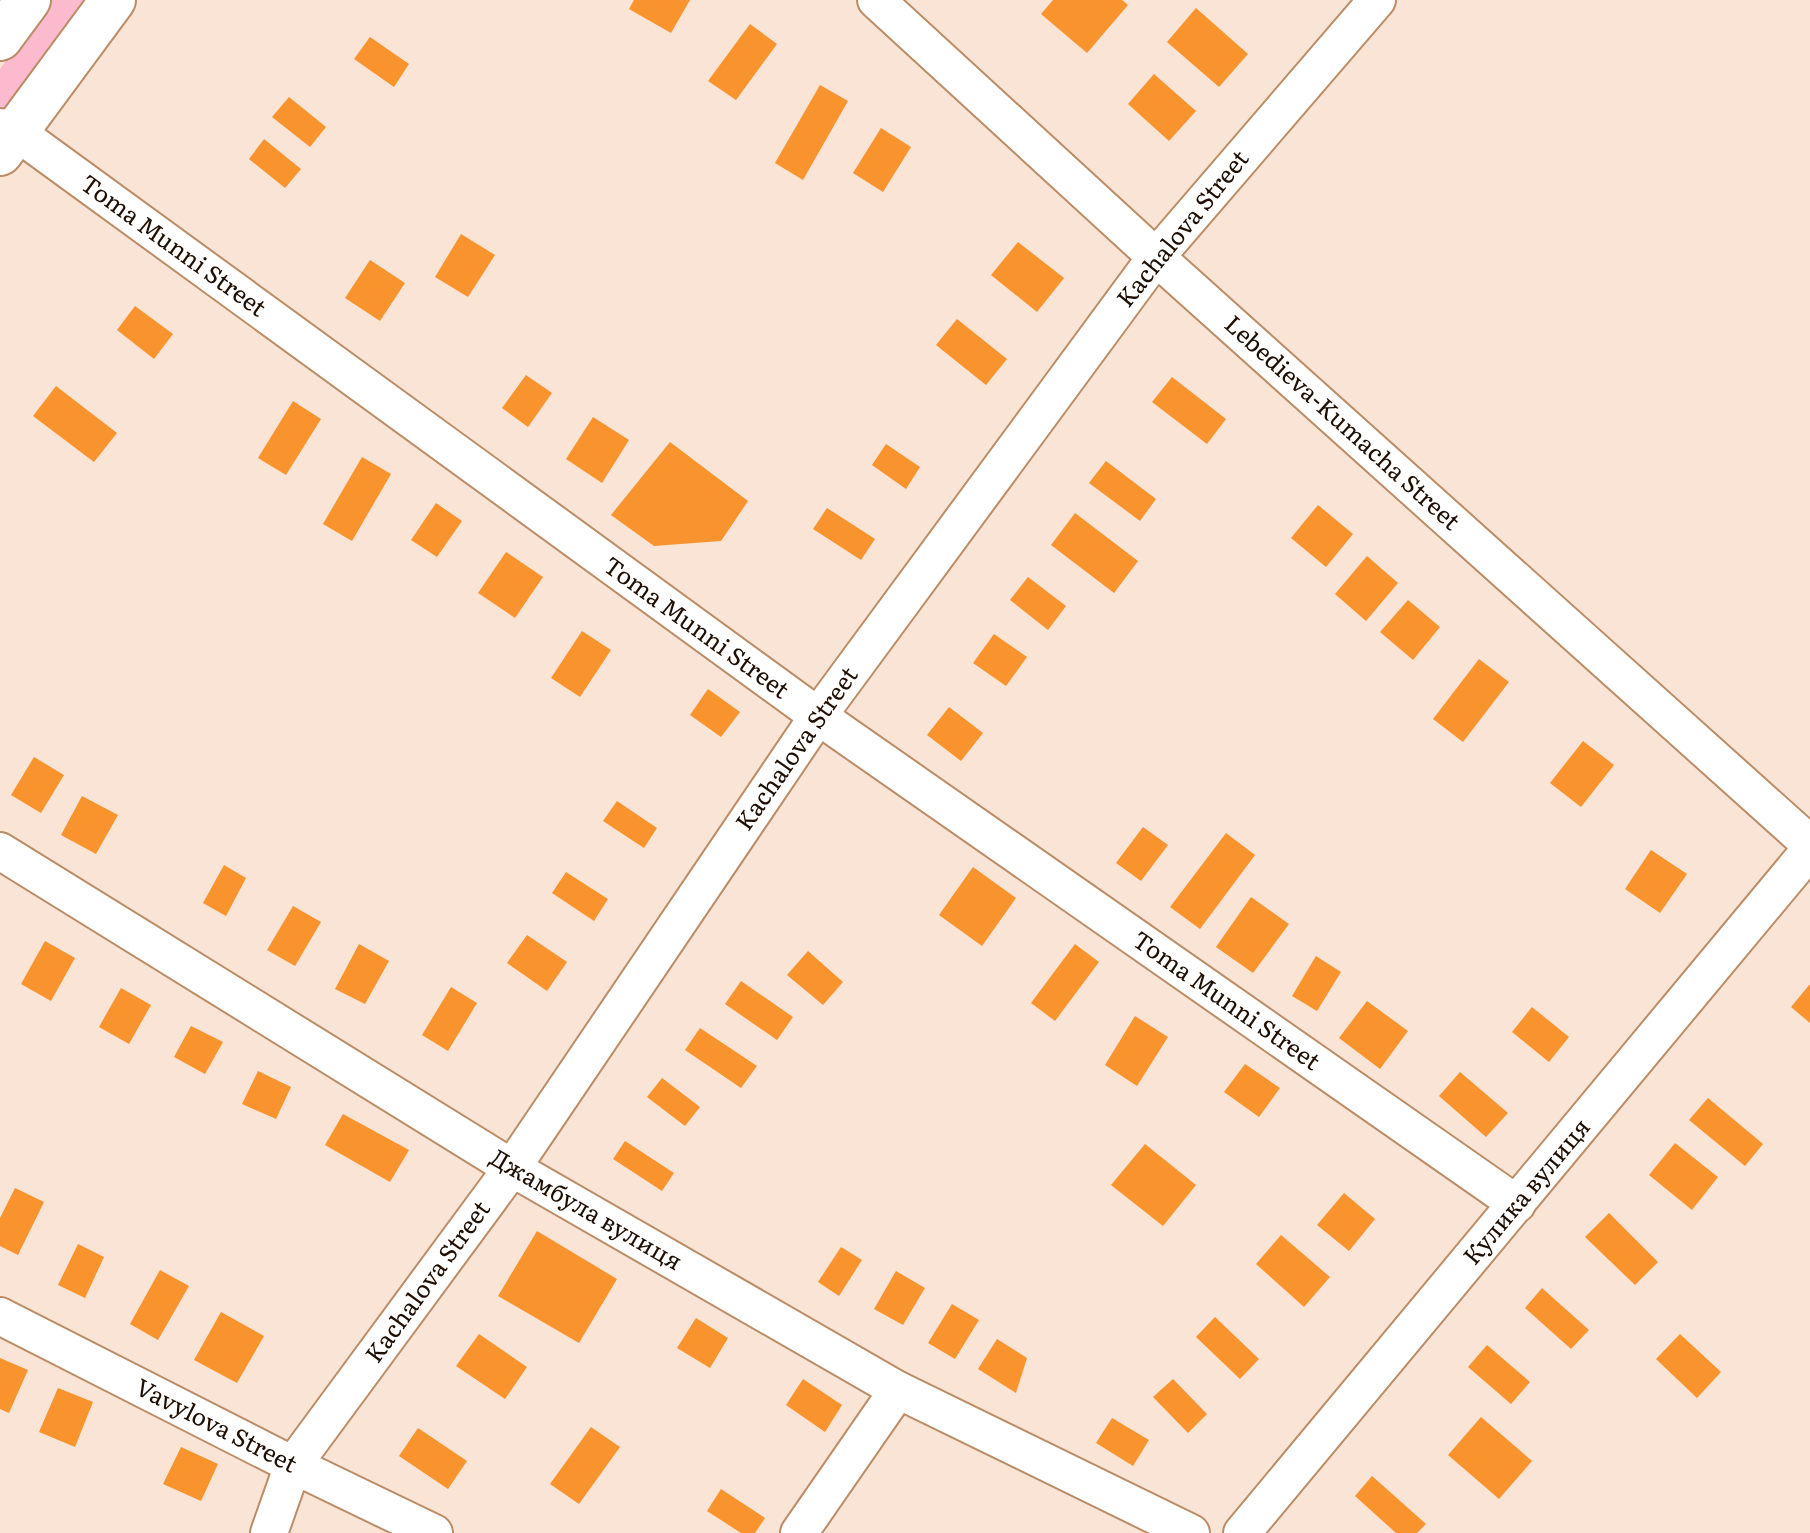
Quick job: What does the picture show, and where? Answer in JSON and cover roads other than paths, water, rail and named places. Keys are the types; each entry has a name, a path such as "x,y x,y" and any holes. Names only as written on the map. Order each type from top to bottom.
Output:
{"main road":[{"path":"0,38 28,0"},
{"path":"5,137 113,0"}],"street":[{"name":"Lebedieva-Kumacha Street","path":"876,0 1810,847"},
{"name":"Kachalova Street","path":"269,1533 293,1465 512,1168 818,716 1156,257 1377,0"},
{"name":"Toma Munni Street","path":"5,137 818,716 1517,1204"},
{"name":"Кулика вулиця","path":"1242,1533 1810,847"},
{"name":"Джамбула вулиця","path":"0,851 512,1168 898,1390 1191,1533"},
{"name":"Vavylova Street","path":"0,1316 434,1533"},
{"path":"799,1533 898,1390"}]}
